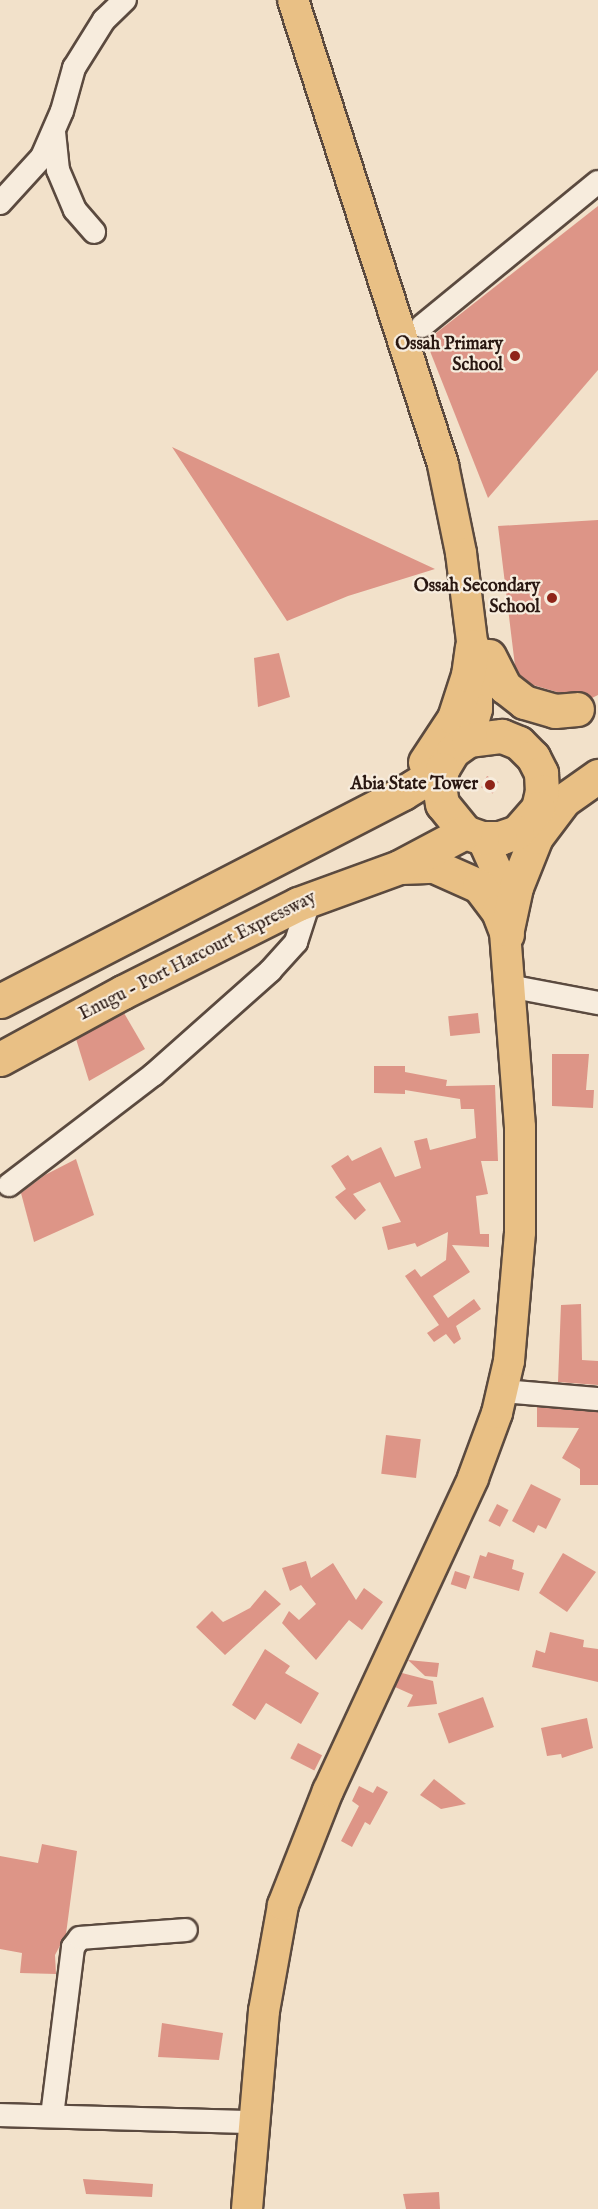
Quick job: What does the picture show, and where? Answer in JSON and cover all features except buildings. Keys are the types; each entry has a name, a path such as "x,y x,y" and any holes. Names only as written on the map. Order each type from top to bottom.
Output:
{"highway":[{"path":"480,651 505,687 524,702 555,711 588,705"},
{"path":"372,809 410,778 442,741 463,696 480,651"},
{"path":"588,705 502,736 468,740 453,751 442,769 439,786 442,804 473,835 500,838 517,832 538,808 598,774"},
{"path":"502,736 519,743 533,757 541,773 543,791 538,808"},
{"path":"0,1001 372,809 442,769"},
{"path":"507,932 524,863 547,818 564,800 598,774"},
{"name":"Enugu - Port Harcourt Expressway","path":"0,1059 123,992 310,899 399,867 473,835"},
{"path":"399,867 434,866 464,877 490,898 507,932"}],"main road":[{"path":"293,0 443,465 480,651 492,706 502,736"},
{"path":"312,0 422,326 469,490 484,586 477,709 468,740"},
{"path":"247,2209 264,2011 284,1905 328,1791 472,1478 502,1391 516,1306 520,1232 520,1127 507,932 501,880 506,849 517,832"},
{"path":"473,835 501,880"}],"street":[{"path":"0,203 42,157 54,131 74,68 105,20 125,0"},
{"path":"54,131 58,170 75,210 94,232"},
{"path":"422,326 598,182"},
{"path":"9,1185 153,1075 270,971 296,942 310,899"},
{"path":"509,986 598,1003"},
{"path":"502,1391 598,1399"},
{"path":"52,2116 73,1947 80,1938 186,1930"},
{"path":"0,2115 254,2122"}],"place":[{"name":"Ossah Primary School","path":"515,356"},
{"name":"Ossah Secondary School","path":"552,598"},
{"name":"Abia State Tower","path":"490,785"}]}
